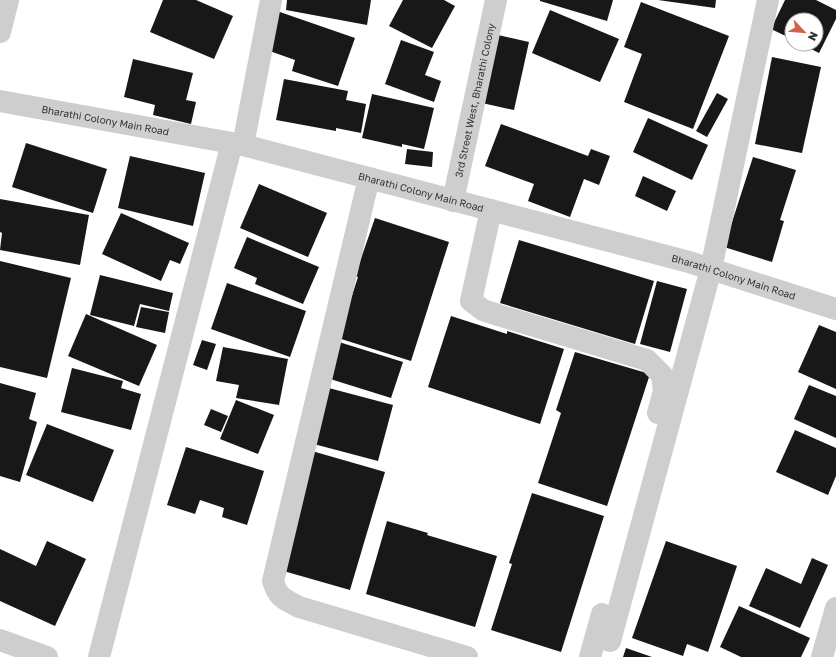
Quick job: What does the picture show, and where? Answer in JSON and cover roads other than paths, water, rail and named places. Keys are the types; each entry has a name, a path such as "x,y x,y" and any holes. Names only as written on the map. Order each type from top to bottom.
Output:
{"street":[{"path":"0,32 8,0"},
{"path":"99,657 237,144 270,0"},
{"name":"3rd Street West, Bharathi Colony","path":"453,201 496,0"},
{"path":"610,641 710,269 768,0"},
{"name":"Bharathi Colony Main Road","path":"0,101 237,144 710,269 836,309"},
{"path":"370,178 274,580 276,591 284,599 299,607 467,657"},
{"path":"491,210 471,301 483,310 647,360 662,375 664,391 590,657"},
{"path":"822,657 836,608"},
{"path":"0,640 47,657"}]}
